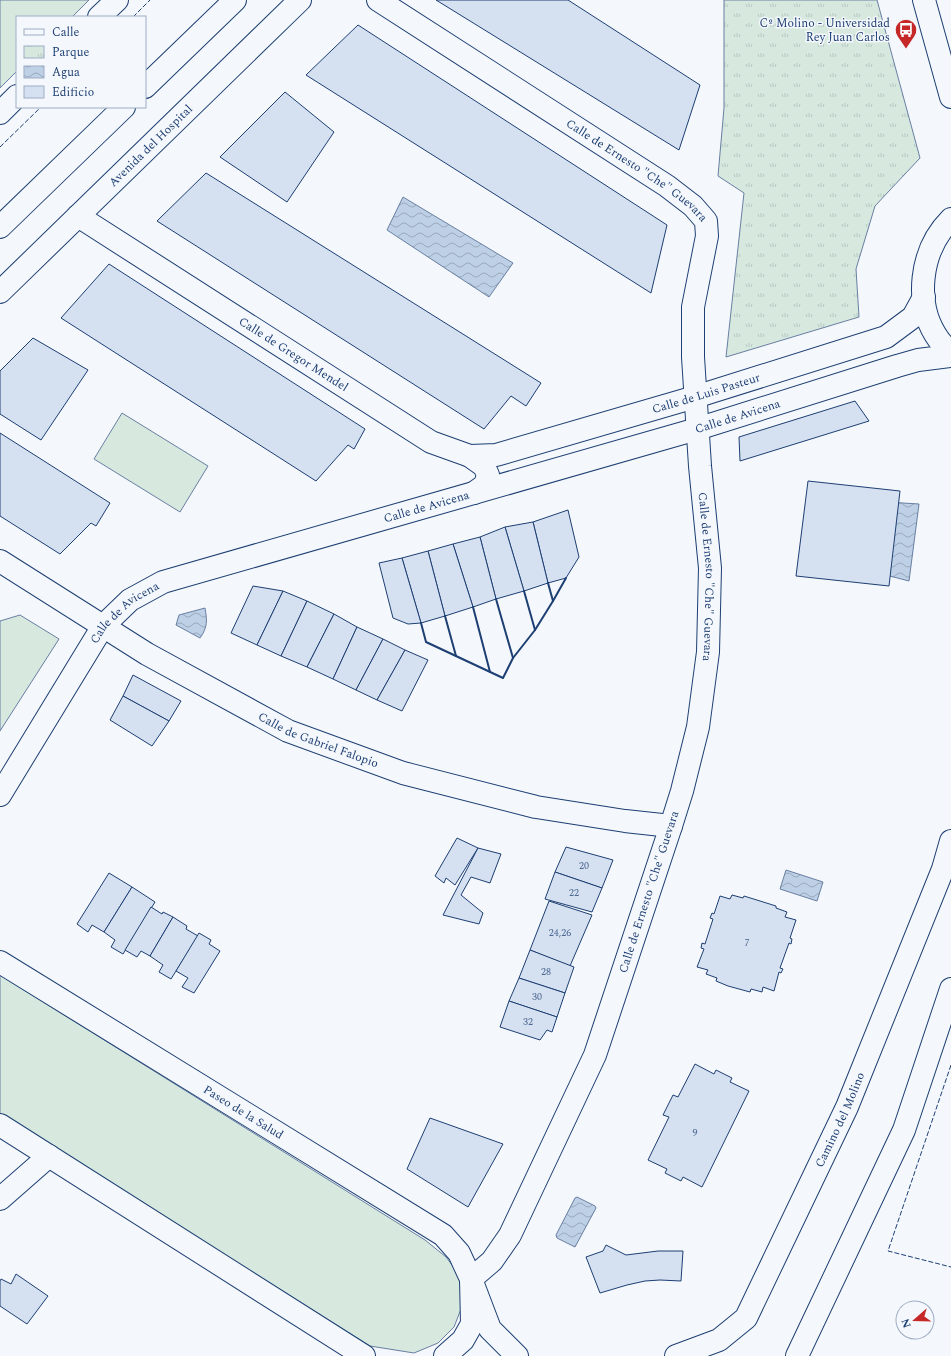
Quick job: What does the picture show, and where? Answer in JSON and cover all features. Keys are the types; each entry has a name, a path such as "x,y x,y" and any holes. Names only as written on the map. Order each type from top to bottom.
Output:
{"street":[{"path":"100,16 117,0"},
{"path":"146,86 235,0"},
{"name":"Avenida del Hospital","path":"0,292 300,0"},
{"name":"Calle de Ernesto \"Che\" Guevara","path":"378,0 667,186 693,206 706,221 707,236 692,308 697,429 710,568 708,652 698,727 682,791 595,1055 510,1235 492,1261 471,1279"},
{"path":"924,0 951,96"},
{"path":"0,113 16,97"},
{"path":"0,227 123,108"},
{"name":"Calle de Gregor Mendel","path":"78,216 431,442 470,456 484,466 488,475 485,485 474,493"},
{"path":"951,219 943,228 930,249 924,273 924,297 929,319 938,339 951,355"},
{"name":"Calle de Luis Pasteur","path":"470,456 496,455 695,397 886,336 913,317 924,297"},
{"name":"Calle de Avicena","path":"0,795 103,626 130,600 163,582 697,429 897,366 918,360 951,355"},
{"name":"Calle de Gabriel Falopio","path":"0,561 146,654 288,730 403,773 536,807 625,821 671,826"},
{"name":"Camino del Molino","path":"676,1356 719,1340 746,1318 847,1107 943,869 951,841"},
{"name":"Paseo de la Salud","path":"0,962 443,1235 459,1253 471,1279 490,1329 518,1356"},
{"path":"797,1356 904,1130 951,989"},
{"path":"0,1124 364,1356"},
{"path":"0,1199 49,1156"},
{"name":"Paseo de la Salud","path":"445,1356 463,1340 472,1324 471,1279"}],"green space":[{"path":"0,0 89,0 73,16 16,16 16,72 0,88"},
{"path":"724,0 877,0 920,158 875,206 856,269 859,317 726,357 744,193 718,176 724,108"},
{"path":"122,413 208,466 180,512 94,459"},
{"path":"20,615 59,639 0,731 0,621"},
{"path":"0,975 425,1240 446,1257 461,1277 461,1309 454,1327 438,1343 414,1353 370,1346 0,1114"}],"water":[{"path":"403,197 513,263 489,297 387,230"},
{"path":"887,502 919,504 909,581 878,573"},
{"path":"205,608 206,623 200,638 176,625 179,615"},
{"path":"786,870 823,882 817,901 780,889"},
{"path":"577,1197 595,1206 596,1208 575,1247 557,1238 556,1235 575,1198"}],"building":[{"path":"436,0 568,0 700,85 679,150"},
{"path":"358,25 667,225 651,293 306,75"},
{"path":"285,92 334,132 287,202 220,157"},
{"path":"206,173 541,383 526,406 511,396 484,429 157,221"},
{"path":"109,264 365,429 354,449 348,445 316,481 61,318"},
{"path":"33,338 88,370 41,440 0,414 0,371"},
{"path":"855,401 869,421 740,461 739,437"},
{"path":"0,433 110,503 96,526 91,523 60,554 0,516"},
{"path":"808,481 900,491 889,586 796,576"},
{"path":"568,510 579,557 566,578 548,583 533,522"},
{"path":"533,522 548,583 524,591 505,527"},
{"path":"505,527 524,591 496,599 480,537"},
{"path":"480,537 496,599 473,607 453,544"},
{"path":"453,544 473,607 445,616 428,551"},
{"path":"428,551 445,616 421,623 402,558"},
{"path":"402,558 421,623 408,624 393,618 379,563"},
{"path":"253,586 283,591 257,645 231,633"},
{"path":"283,591 307,601 281,656 257,645"},
{"path":"307,601 334,614 307,667 281,656"},
{"path":"334,614 357,627 333,679 307,667"},
{"path":"357,627 383,639 356,690 333,679"},
{"path":"383,639 405,650 377,700 356,690"},
{"path":"405,650 428,660 402,711 377,700"},
{"path":"133,675 181,701 169,721 123,696"},
{"path":"123,696 169,721 152,746 110,720"},
{"path":"457,838 478,848 455,885 446,878 444,883 435,876"},
{"path":"566,847 613,860 602,888 555,872"},
{"path":"478,848 501,854 490,883 471,877 461,895 483,913 479,924 443,915"},
{"path":"555,872 602,888 592,912 545,899"},
{"path":"109,873 132,887 104,932 92,925 88,932 77,924"},
{"path":"132,887 155,902 123,954 111,947 115,940 104,932"},
{"path":"732,895 743,898 744,896 776,906 776,908 787,912 785,917 796,920 790,938 792,939 791,944 789,943 780,968 783,969 781,973 779,972 774,991 763,987 762,992 751,989 750,992 728,986 716,981 717,978 706,974 708,970 697,967 704,949 701,948 702,943 705,944 713,919 710,918 712,913 714,914 720,896 730,899"},
{"path":"549,901 592,915 570,966 530,950"},
{"path":"151,907 162,914 163,912 173,917 150,956 141,951 137,957 125,950"},
{"path":"173,917 187,926 186,929 198,936 171,979 159,972 163,965 150,956"},
{"path":"199,933 211,940 209,944 220,951 194,993 182,987 188,978 176,971"},
{"path":"530,950 574,967 565,993 519,978"},
{"path":"519,978 565,993 557,1017 509,1001"},
{"path":"509,1001 557,1017 552,1032 547,1030 540,1040 500,1027"},
{"path":"695,1064 714,1074 716,1070 732,1078 730,1082 749,1091 702,1187 683,1177 681,1181 665,1173 667,1169 648,1160 669,1117 663,1115 673,1095 678,1097"},
{"path":"430,1118 503,1144 468,1207 407,1169"},
{"path":"606,1245 626,1255 658,1251 683,1251 681,1281 645,1281 600,1293 586,1257 603,1251"},
{"path":"16,1274 48,1296 27,1324 0,1306 1,1279 11,1284"}],"fence":[{"path":"134,16 150,0"},
{"path":"0,147 40,108"},
{"path":"951,1065 888,1251 951,1267"}],"wall":[{"path":"421,623 426,642 503,678 513,658 535,630 566,578"},
{"path":"548,583 553,601"},
{"path":"524,591 535,630"},
{"path":"496,599 513,658"},
{"path":"473,607 490,672"},
{"path":"445,616 456,656"}],"place":[{"name":"Cº Molino - Universidad Rey Juan Carlos","path":"906,50"}]}
